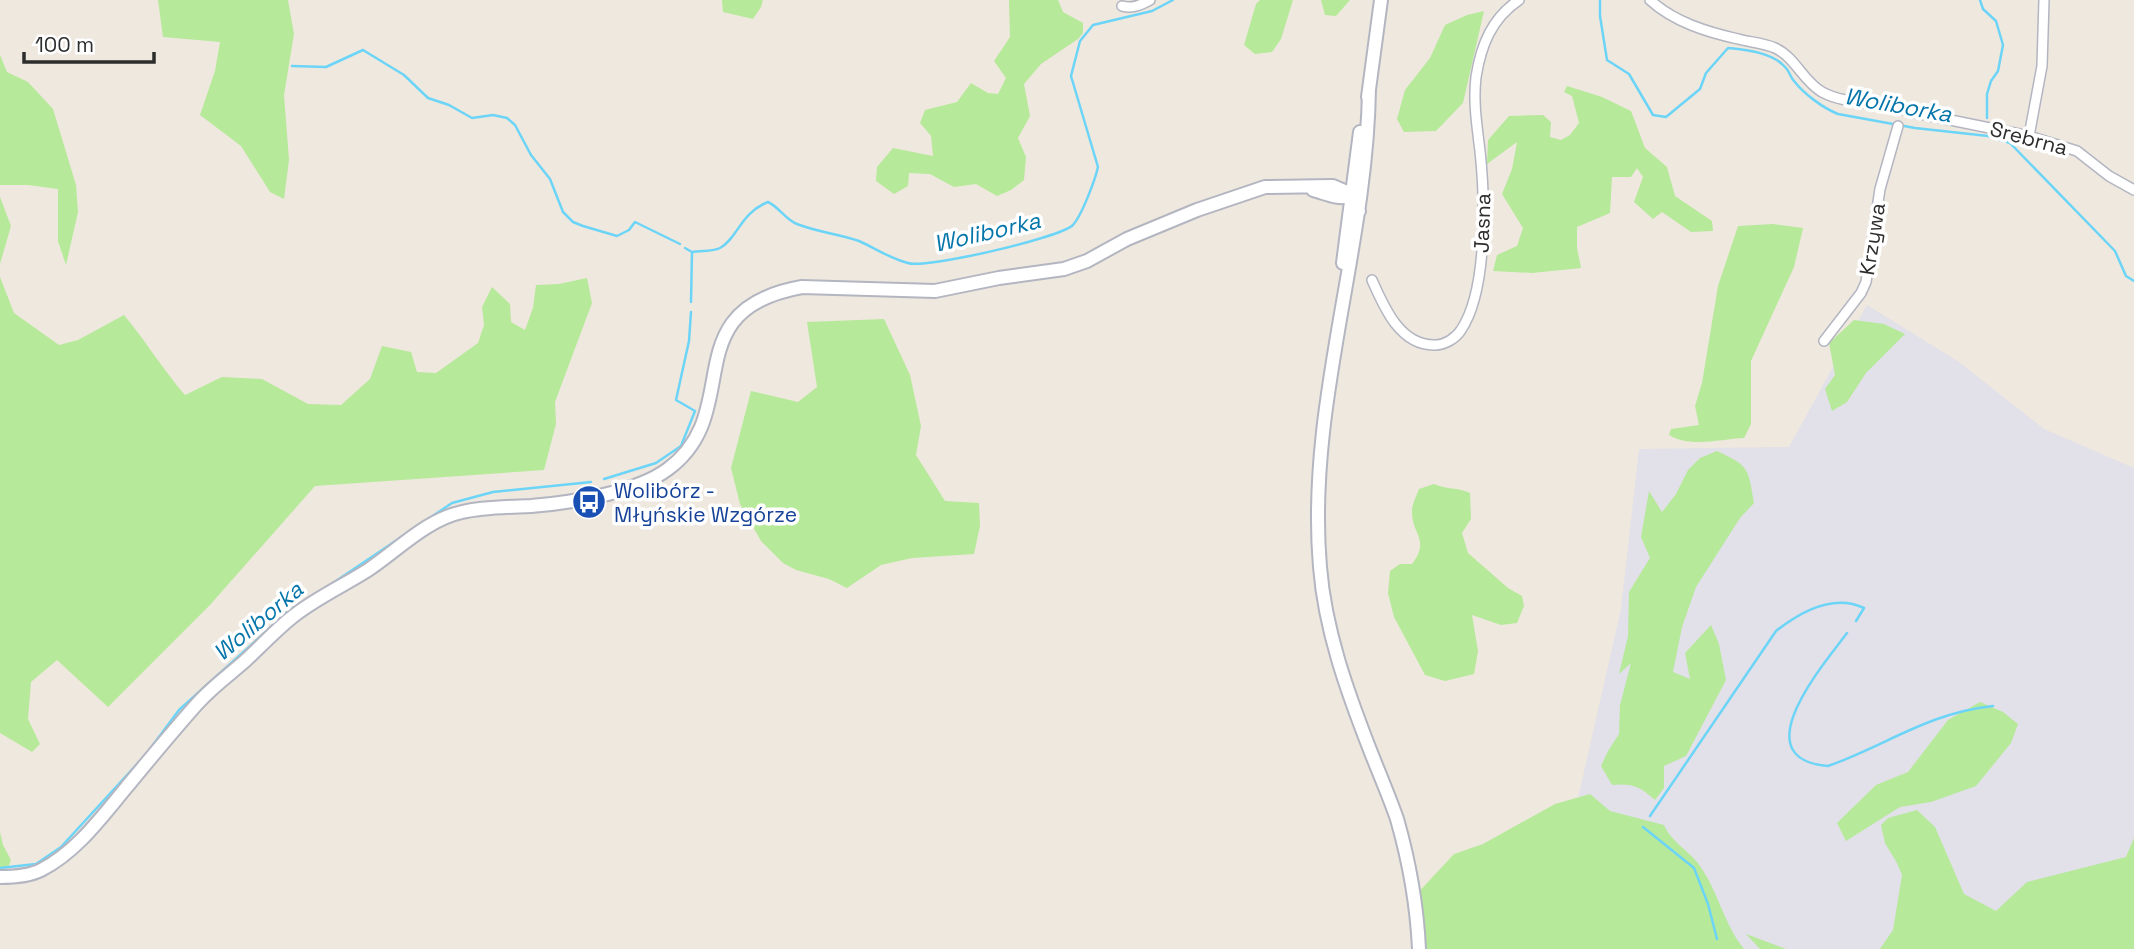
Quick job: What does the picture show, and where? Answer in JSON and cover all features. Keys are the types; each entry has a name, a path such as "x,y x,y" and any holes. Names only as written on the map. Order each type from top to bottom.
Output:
{"main road":[{"path":"1345,197 1356,162 1381,0"},
{"path":"1369,89 1369,119 1362,182 1340,284 1338,336 1319,480 1318,540 1324,600 1335,647 1352,702 1399,828 1414,897 1419,949"},
{"path":"1328,186 1345,177 1356,162"},
{"path":"1345,197 1362,182"},
{"path":"1295,186 1345,197"},
{"path":"0,877 16,877 39,871 73,847 101,818 199,702 292,617 374,565 426,527 464,511 535,506 611,492 651,479 668,470 693,441 705,419 723,338 738,314 754,302 782,291 802,287 935,291 1064,269 1087,261 1139,234 1231,197 1265,187 1328,186 1344,190 1344,200 1354,210"}],"street":[{"path":"1122,6 1138,6 1150,0"},
{"name":"Jasna","path":"1371,280 1394,323 1414,340 1425,345 1439,345 1461,331 1477,287 1483,238 1483,189 1475,103 1476,76 1494,23 1506,9 1519,0"},
{"name":"Srebrna","path":"1650,0 1671,15 1696,27 1774,47 1794,64 1811,84 1835,97 1892,106 1923,115 2029,136 2080,153 2109,176 2134,190"},
{"path":"2029,136 2042,66 2044,0"},
{"name":"Krzywa","path":"1824,341 1861,293 1866,282 1880,189 1898,126"}],"shaded area":[{"path":"1867,305 1959,362 2044,429 2134,468 2134,949 1463,949 1576,807 1621,609 1639,449 1789,447"}],"green space":[{"path":"158,0 288,0 294,34 284,95 289,160 284,199 270,192 241,146 200,115 215,71 220,42 163,37"},
{"path":"722,0 763,0 753,19 723,12"},
{"path":"1009,0 1058,0 1063,12 1083,23 1083,33 1078,39 1041,64 1024,84 1030,116 1018,138 1026,157 1024,180 997,196 976,184 954,187 930,174 909,173 908,186 894,194 876,181 877,167 893,148 933,156 931,136 920,123 925,110 957,102 971,83 988,93 998,94 1006,78 994,61 1010,37"},
{"path":"1260,0 1293,0 1281,39 1272,52 1255,54 1244,45 1256,4"},
{"path":"1321,0 1350,0 1336,16 1325,15"},
{"path":"1484,11 1463,103 1436,131 1404,132 1397,119 1405,90 1430,58 1445,25"},
{"path":"0,55 7,72 28,82 53,109 76,185 78,212 66,265 58,241 58,189 0,185"},
{"path":"1567,86 1602,97 1631,111 1645,148 1667,167 1675,196 1712,221 1713,231 1691,232 1662,212 1653,219 1634,202 1643,177 1637,168 1631,177 1612,177 1610,213 1577,227 1581,268 1532,273 1493,271 1497,255 1517,246 1523,228 1502,194 1512,169 1517,142 1487,164 1488,140 1509,116 1543,115 1551,122 1550,137 1561,140 1570,135 1579,123 1572,96 1564,92"},
{"path":"0,197 11,226 0,264"},
{"path":"1773,224 1803,228 1794,267 1751,361 1751,424 1744,438 1706,442 1677,439 1669,435 1671,429 1699,425 1695,406 1702,383 1718,286 1738,226"},
{"path":"0,277 14,313 59,345 78,340 124,315 185,395 222,377 262,379 308,404 341,405 370,379 382,346 411,352 417,372 436,373 478,343 484,325 482,307 492,287 510,304 511,322 525,330 533,308 536,285 559,284 587,278 592,303 555,402 556,424 544,470 315,486 210,605 108,707 57,660 31,682 28,719 40,744 32,752 0,733"},
{"path":"884,319 910,375 921,426 916,455 945,501 979,503 980,526 974,554 912,558 881,565 847,588 783,563 761,541 740,504 731,468 751,391 798,402 817,387 807,322"},
{"path":"1854,320 1884,324 1905,334 1866,373 1847,402 1832,411 1825,389 1835,375 1829,343"},
{"path":"1717,451 1746,470 1754,503 1740,518 1696,587 1682,627 1673,672 1690,679 1685,653 1711,625 1719,644 1726,680 1686,756 1664,766 1664,788 1655,800 1635,786 1612,785 1601,766 1619,734 1620,705 1631,663 1619,674 1628,636 1629,592 1650,558 1641,537 1649,491 1662,512 1676,494 1688,470 1700,458"},
{"path":"1434,484 1470,493 1471,519 1462,533 1468,553 1508,588 1522,596 1524,606 1517,623 1501,625 1472,615 1478,651 1474,674 1445,681 1425,675 1394,617 1388,593 1390,571 1400,564 1412,564 1420,548 1412,519 1413,505 1419,489"},
{"path":"1980,702 2003,712 2018,724 2011,743 1976,786 1931,802 1900,807 1846,841 1837,823 1876,785 1908,772 1948,720"},
{"path":"1590,794 1610,811 1664,825 1704,872 1744,949 1419,949 1414,897 1454,854 1483,844 1555,804"},
{"path":"1917,810 1935,827 1964,894 1996,911 2027,882 2126,857 2134,838 2134,949 1880,949 1893,930 1902,875 1885,843 1881,825 1888,818"},
{"path":"0,832 11,860 8,868 0,869"},
{"path":"1746,934 1786,949 1760,949"}],"waterway":[{"name":"Woliborka","path":"692,252 720,248 751,212 768,202 797,224 859,241 908,263 919,264 964,257 1063,231 1073,225 1080,214 1098,167 1071,76 1080,41 1093,25 1152,11 1173,0"},
{"name":"Woliborka","path":"1600,0 1607,60 1629,74 1653,115 1666,117 1700,89 1706,73 1728,48 1766,55 1780,62 1808,96 1838,114 1915,128 1988,136 2010,143 2115,251 2126,276 2134,281"},
{"path":"1980,0 1983,9 1996,21 2003,45 1998,71 1987,94 1987,118"},
{"path":"292,66 326,67 363,50 404,75 428,98 449,105 472,118 493,115 507,118 515,125 531,155 550,179 563,212 573,222 617,236 629,230 635,222 680,244"},
{"path":"685,248 692,252"},
{"name":"Woliborka","path":"691,302 692,252"},
{"name":"Woliborka","path":"604,479 656,463 681,446 695,411 676,400 689,341 691,312"},
{"name":"Woliborka","path":"333,583 452,503 493,492 591,482"},
{"name":"Woliborka","path":"144,757 179,710 301,603"},
{"path":"1650,816 1776,631 1806,611 1829,604 1852,604 1864,608 1856,621"},
{"path":"1847,633 1822,666 1796,709 1790,729 1791,747 1803,760 1828,766 1948,715 1993,706"},
{"name":"Woliborka","path":"0,868 36,864 61,847 139,762"},
{"path":"1643,827 1694,868 1708,904 1717,939"}],"place":[{"name":"Wolibórz - Młyńskie Wzgórze","path":"589,502"}]}
